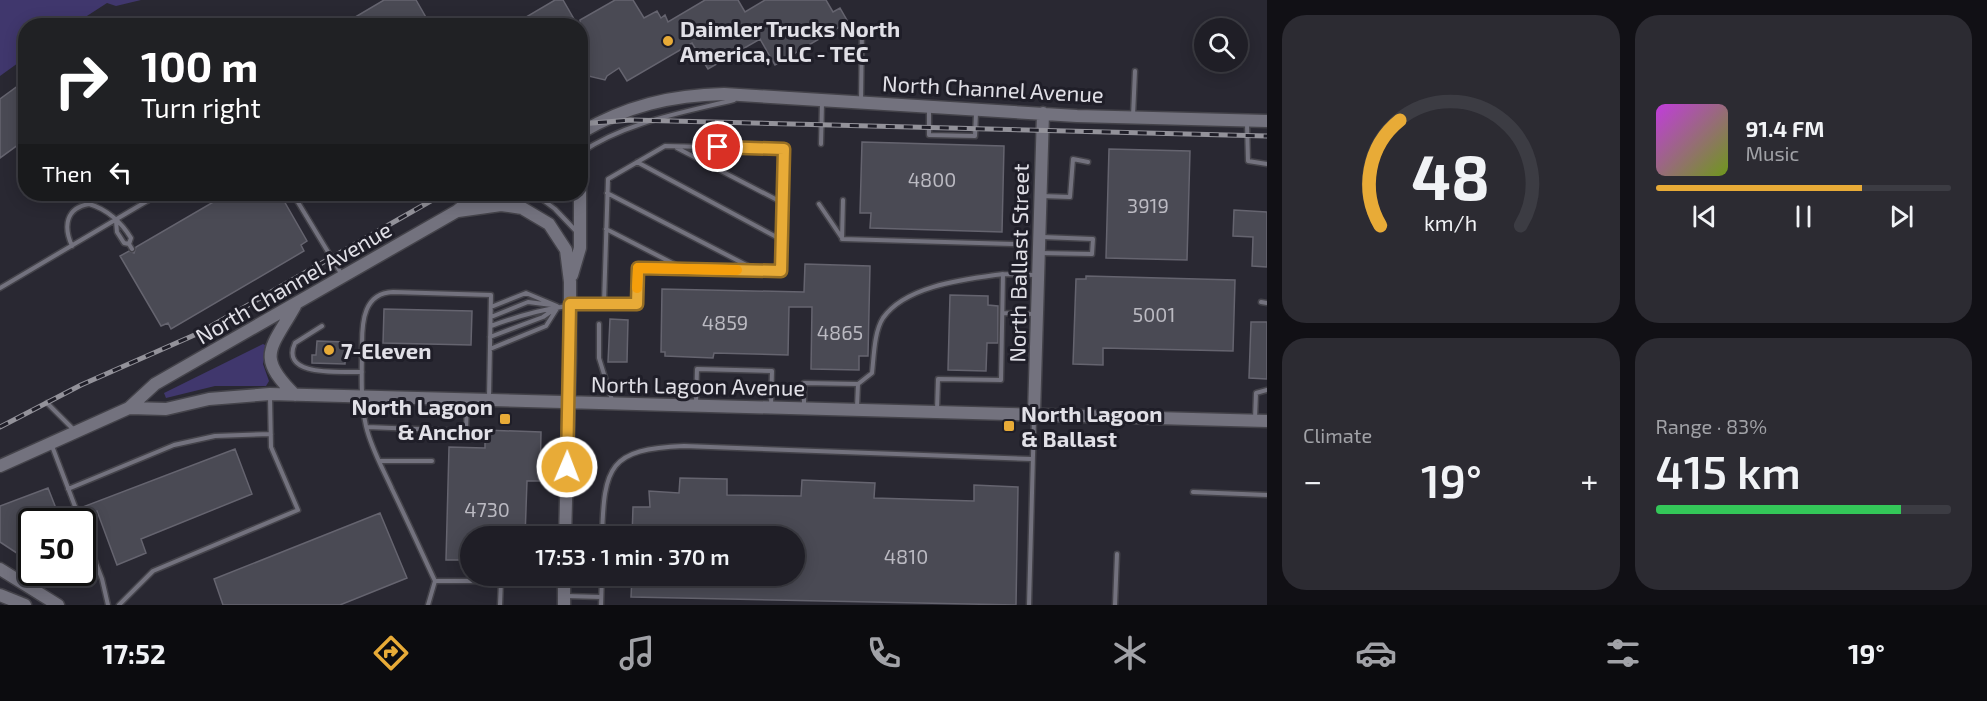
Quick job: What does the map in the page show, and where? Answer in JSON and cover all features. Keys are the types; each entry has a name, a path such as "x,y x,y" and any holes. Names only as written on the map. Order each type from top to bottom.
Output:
{"street":[{"name":"North Channel Avenue","path":"588,129 619,113 654,101 705,94 1043,113 1267,121"},
{"name":"North Ballast Street","path":"1034,414 1043,113"},
{"name":"North Channel Avenue","path":"129,408 155,384 296,305 457,211 469,201"},
{"path":"565,526 569,402 564,305 580,248 580,201"},
{"path":"457,211 501,205 522,208 540,217 557,232 562,241 568,259 570,282"},
{"path":"295,395 273,373 270,358 276,341 296,305"},
{"name":"North Lagoon Avenue","path":"129,408 166,409 218,398 270,394 1261,420"},
{"path":"0,466 129,408"},
{"path":"0,569 58,605"},
{"path":"0,595 25,605"}],"lane":[{"path":"861,102 862,29"},
{"path":"1133,117 1135,71"},
{"path":"588,148 641,123 752,95"},
{"path":"821,144 823,99"},
{"path":"929,106 929,135 975,136 976,109"},
{"path":"1248,120 1246,144 1248,160 1267,164"},
{"path":"491,326 531,311 564,305 637,304 638,268 781,271 784,149 665,146 608,179 604,303"},
{"path":"675,147 783,203"},
{"path":"1041,196 1070,197 1073,159 1088,162"},
{"path":"637,162 782,240"},
{"path":"608,193 757,270"},
{"path":"842,239 843,200"},
{"path":"0,288 147,201"},
{"path":"297,201 343,277"},
{"path":"544,201 555,209 580,237"},
{"path":"72,246 67,235 67,219 72,210 89,204 99,206 116,220 131,238 129,244"},
{"path":"819,204 842,239"},
{"path":"116,220 117,232 124,243 129,244 132,249"},
{"path":"606,229 685,269"},
{"path":"1039,237 1093,238 1092,254 1039,253"},
{"path":"842,239 1013,244"},
{"path":"804,408 804,383 858,384 872,372 878,331 883,318 924,289 942,283 1003,274 1039,275"},
{"path":"937,412 938,379 1001,380 1003,274"},
{"path":"428,605 435,581 379,461 367,427 362,397 364,310 373,299 385,292 491,295 489,400"},
{"path":"491,307 526,293 564,305"},
{"path":"491,317 528,302 564,305"},
{"path":"1261,302 1267,303"},
{"path":"490,337 543,317 564,305"},
{"path":"490,350 546,326 564,305"},
{"path":"1003,313 1038,314"},
{"path":"599,324 599,358 613,404"},
{"path":"322,326 295,343 292,349 295,362 308,370 362,372"},
{"path":"696,406 698,369 772,371 771,408"},
{"path":"857,410 858,384"},
{"path":"1261,420 1256,393 1267,390"},
{"path":"119,605 153,571 298,510 271,447 270,394"},
{"path":"367,427 466,431 467,400"},
{"path":"47,403 76,431"},
{"path":"1029,605 1034,414"},
{"path":"68,489 174,445 215,436 271,434"},
{"path":"51,442 76,508"},
{"path":"602,526 603,494 608,477 615,466 631,453 650,447 684,446 1032,459"},
{"path":"379,461 432,461"},
{"path":"1193,492 1267,495"},
{"path":"1115,605 1117,554"},
{"path":"96,563 108,605"},
{"path":"435,581 501,581 500,605"},
{"path":"601,605 602,586"},
{"path":"564,601 601,597"}],"shaded area":[{"path":"0,0 141,0 116,6 107,3 84,18 18,18 18,63 0,76"},
{"path":"263,344 267,346 263,364 269,381 266,386 215,386 166,398 164,393"}],"building":[{"path":"384,0 416,0 426,18 354,18"},
{"path":"555,0 563,0 573,18 524,18"},
{"name":"Daimler Trucks North America, LLC - TEC","path":"615,0 633,0 644,18 657,11 661,18 665,15 668,22 705,0 738,0 745,12 765,0 826,0 833,12 840,8 848,22 775,65 760,39 708,69 692,43 627,81 619,68 605,80 588,76 588,18 584,18"},
{"path":"18,86 18,145 0,158 0,99"},
{"path":"862,142 1004,146 1002,232 870,228 871,213 860,213"},
{"path":"1109,149 1190,151 1187,260 1106,258"},
{"path":"215,201 284,201 307,241 301,245 304,251 171,329 168,323 161,326 120,256 129,251 134,253 136,247"},
{"path":"1234,210 1267,212 1267,267 1252,266 1253,237 1233,236"},
{"path":"805,264 870,266 868,356 859,356 859,370 811,369 812,307 789,307 788,355 714,353 713,358 665,356 665,352 661,352 662,289 804,292"},
{"path":"1086,276 1235,280 1233,351 1103,348 1103,365 1073,364 1076,279 1086,279"},
{"path":"950,295 988,296 988,305 998,306 998,343 987,343 986,371 948,370"},
{"path":"384,309 472,311 471,345 383,343"},
{"path":"610,319 628,320 627,362 608,362"},
{"path":"1251,322 1267,322 1267,379 1249,378"},
{"path":"317,341 346,342 345,364 312,363 312,355 316,355"},
{"path":"485,430 541,432 540,481 527,481 525,526 460,526 460,560 446,560 449,447 485,448"},
{"path":"235,449 252,494 141,539 146,553 117,565 96,508 80,508"},
{"path":"680,478 727,479 727,495 801,496 802,480 875,483 874,498 974,501 974,485 1018,487 1016,605 631,597 632,586 805,586 805,526 632,526 633,507 650,507 649,491 679,493"},
{"path":"48,488 56,508 18,508 18,554 0,542 0,506"},
{"path":"380,513 407,578 340,605 223,605 214,579"}],"railway":[{"path":"588,123 631,120 1267,136"},
{"path":"0,427 81,385 199,333 431,201"}],"slow traffic":[{"path":"637,288 638,268 737,270"}],"place":[{"name":"Daimler Trucks North America, LLC - TEC","path":"668,41"},
{"name":"7-Eleven","path":"329,350"},
{"name":"North Lagoon & Anchor","path":"505,419"},
{"name":"North Lagoon & Ballast","path":"1009,426"}],"route":[{"path":"567,467 570,304 637,304 638,268 781,271 784,149 718,147"}]}
